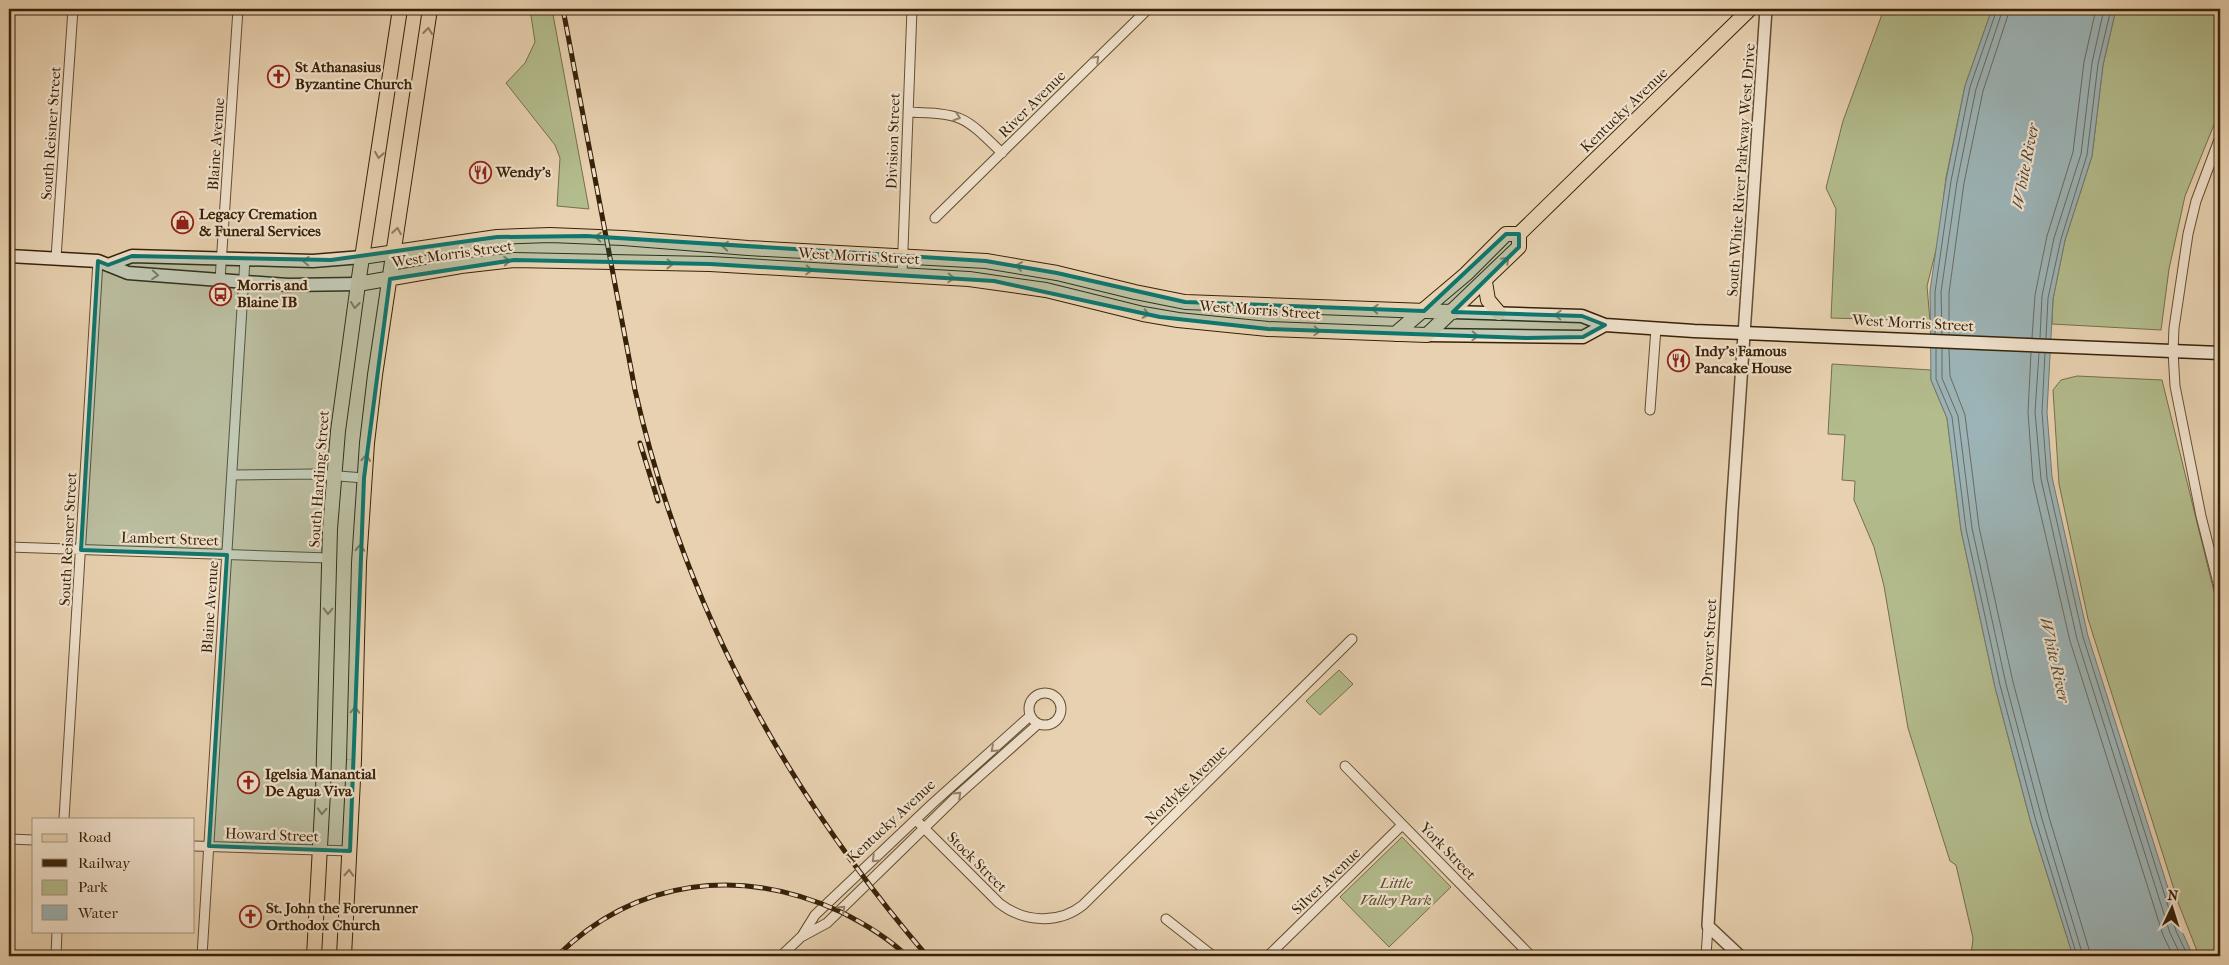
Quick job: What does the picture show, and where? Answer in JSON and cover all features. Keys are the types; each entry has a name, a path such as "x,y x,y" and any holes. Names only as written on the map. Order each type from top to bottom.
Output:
{"main road":[{"name":"South Harding Street","path":"314,956 320,850 329,558 334,475 339,423 358,284 400,9"},
{"path":"344,956 350,851 359,563 371,400 430,9"},
{"name":"Kentucky Avenue","path":"1395,334 1466,274 1506,234 1519,234 1750,9"},
{"name":"Kentucky Avenue","path":"1427,335 1519,247 1519,234"},
{"name":"West Morris Street","path":"103,263 132,256 313,261 394,253 497,237 550,235 994,263 1057,273 1168,299 1226,304 1582,316 1605,325 2220,354"},
{"name":"West Morris Street","path":"9,256 103,263 128,273 305,285 358,284 481,263 550,260 710,264 969,279 1016,284 1062,293 1160,318 1216,324 1395,334 1526,338 1583,337 1605,325"},
{"path":"1016,284 1040,279 1092,291 1105,284"},
{"path":"1484,282 1488,300 1499,313"},
{"path":"1119,308 1138,301 1199,310 1218,308 1226,304"}],"street":[{"name":"South Reisner Street","path":"56,258 73,9"},
{"name":"Blaine Avenue","path":"220,280 238,9"},
{"name":"Division Street","path":"902,275 912,9"},
{"name":"River Avenue","path":"935,218 1148,9"},
{"name":"South White River Parkway West Drive","path":"1745,332 1766,9"},
{"path":"908,112 944,113 958,116 975,126 1002,153"},
{"path":"2220,137 2196,202 2189,228 2174,328 2173,352 2175,386 2201,516 2220,591"},
{"name":"Blaine Avenue","path":"202,956 245,259"},
{"name":"South Reisner Street","path":"64,818 81,550 103,263"},
{"path":"1650,410 1656,328"},
{"name":"Drover Street","path":"1706,956 1732,512 1745,332"},
{"path":"232,475 334,475 364,478"},
{"name":"Lambert Street","path":"9,547 329,558"},
{"name":"Nordyke Avenue","path":"1024,916 1033,919 1051,919 1067,914 1083,905 1352,639"},
{"path":"1039,694 1050,694 1058,700 1062,710 1058,720 1048,726 1038,724 1028,711 1031,700 1039,694"},
{"name":"Kentucky Avenue","path":"781,956 802,936 815,915 1030,716"},
{"path":"802,936 827,924 957,796 1038,724"},
{"name":"York Street","path":"1345,766 1532,956"},
{"name":"Stock Street","path":"916,820 999,903 1008,910 1024,916"},
{"name":"Silver Avenue","path":"1268,956 1402,824"},
{"path":"9,840 32,840"},
{"name":"Howard Street","path":"195,846 350,851"},
{"path":"1166,919 1213,956"},
{"path":"1708,926 1740,956"},
{"path":"56,956 57,932"}],"highlighted area":[{"path":"1506,234 1519,234 1519,247 1453,312 1582,316 1605,325 1583,337 1526,338 1268,329 1160,317 994,281 710,264 514,260 390,279 364,478 350,851 209,846 227,555 81,550 98,261 108,265 132,256 331,260 497,237 586,236 986,261 1057,273 1185,302 1424,311"}],"green space":[{"path":"530,9 552,9 589,209 557,206 560,158 555,145 506,83 525,63 535,42"},
{"path":"1884,9 1992,9 1965,86 1946,178 1938,242 1927,286 1930,321 1831,318 1836,209 1826,188 1843,121"},
{"path":"2116,9 2220,9 2220,110 2185,196 2169,269 2161,330 2052,324 2053,299 2065,240 2092,156 2103,65"},
{"path":"1832,364 1931,370 1931,380 1947,418 1961,530 1995,687 2031,823 2073,956 1971,956 1973,938 1956,865 1950,861 1908,728 1884,586 1874,547 1854,500 1855,481 1842,480 1845,435 1828,434"},
{"path":"2077,376 2162,380 2220,616 2220,956 2199,956 2179,905 2088,619 2059,484 2053,390 2061,380"},
{"path":"1339,670 1353,684 1320,715 1306,701"},
{"name":"Little Valley Park","path":"1402,837 1451,887 1389,947 1340,897"}],"water":[{"name":"White River","path":"1992,9 2116,9 2103,65 2092,156 2065,240 2053,299 2047,412 2052,477 2088,636 2181,929 2193,956 2073,956 2031,823 1995,687 1961,530 1947,418 1931,380 1930,291 1946,180 1965,86"}],"railway":[{"path":"563,9 635,390 656,469 681,546 711,620 746,691 785,760 828,827 875,893 927,956"},
{"path":"640,443 658,501"},
{"path":"557,956 588,930 621,910 655,896 691,888 728,885 766,888 803,897 841,912 876,931 907,956"}],"place":[{"name":"St Athanasius Byzantine Church","path":"279,76"},
{"name":"Wendy's","path":"480,172"},
{"name":"Legacy Cremation & Funeral Services","path":"183,223"},
{"name":"Morris and Blaine IB","path":"221,294"},
{"name":"Indy's Famous Pancake House","path":"1679,360"},
{"name":"Igelsia Manantial De Agua Viva","path":"249,783"},
{"name":"St. John the Forerunner Orthodox Church","path":"250,917"}]}
